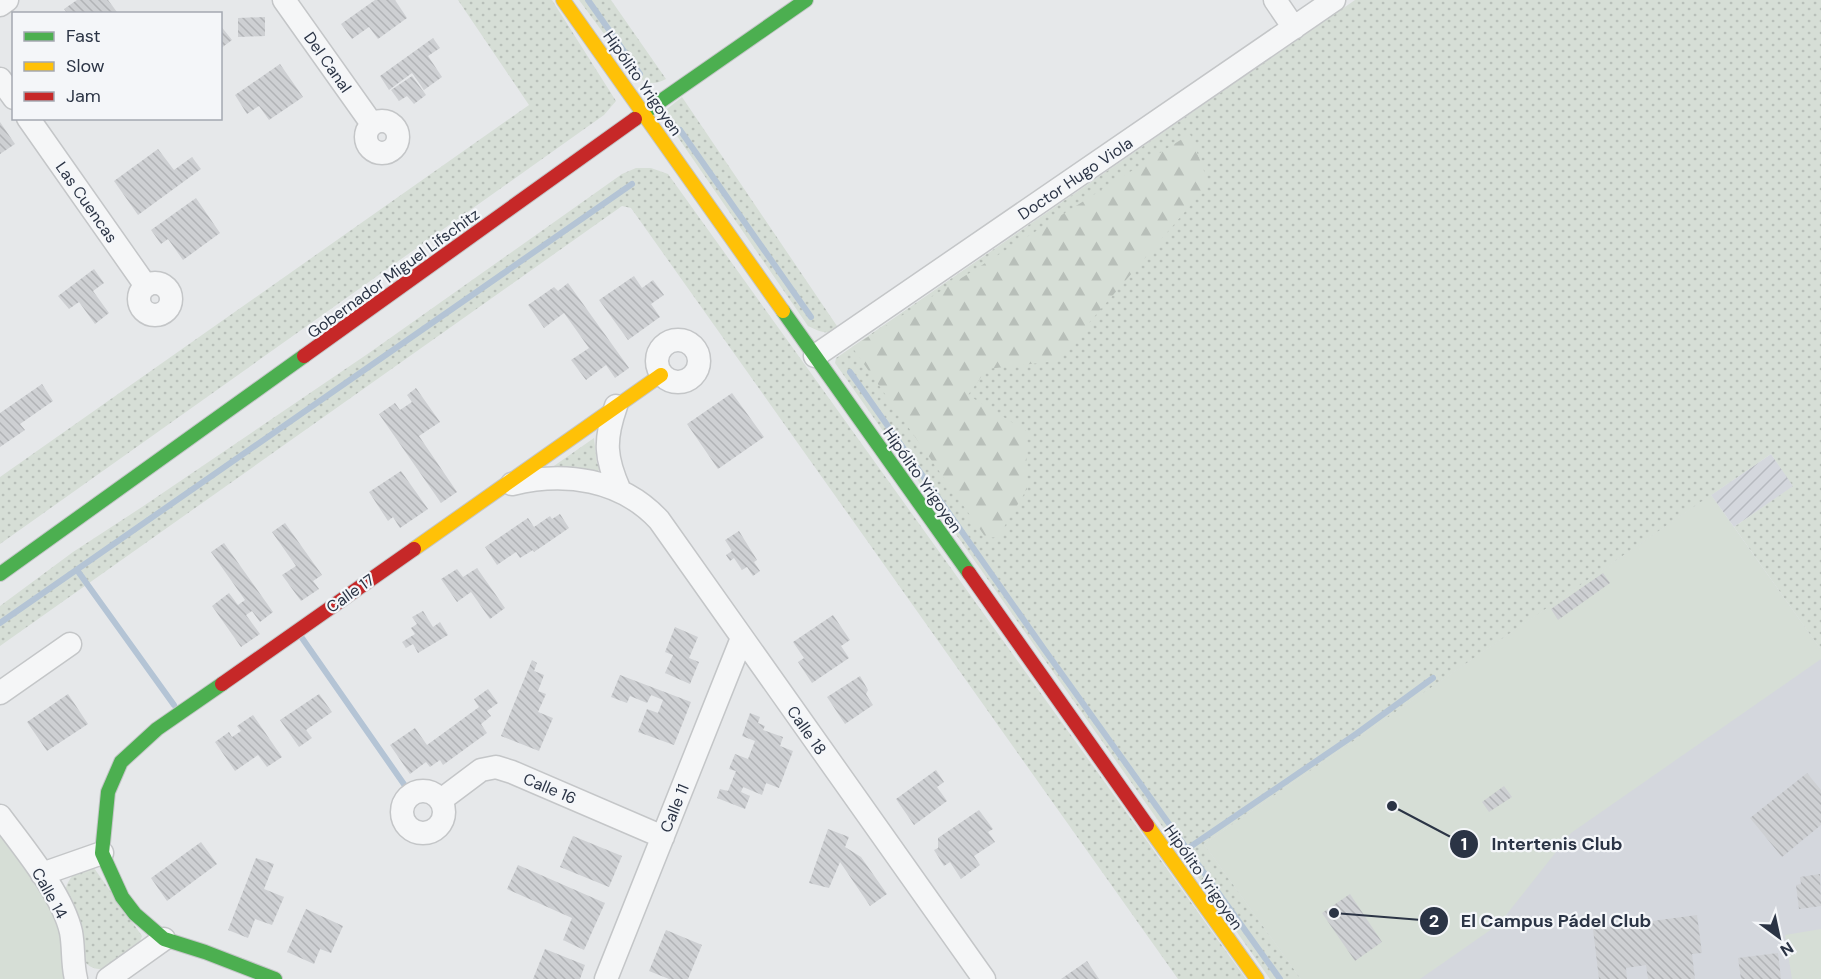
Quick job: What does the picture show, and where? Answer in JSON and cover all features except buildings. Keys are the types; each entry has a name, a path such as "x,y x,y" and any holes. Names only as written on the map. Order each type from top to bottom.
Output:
{"street":[{"path":"0,5 7,0"},
{"name":"Del Canal","path":"284,0 372,124"},
{"name":"Hipólito Yrigoyen","path":"563,0 1257,979"},
{"name":"Gobernador Miguel Lifschitz","path":"0,574 644,113 806,0"},
{"path":"1275,0 1294,28"},
{"name":"Doctor Hugo Viola","path":"815,356 1335,0"},
{"path":"0,79 12,95"},
{"name":"Las Cuencas","path":"29,120 146,286"},
{"name":"Calle 17","path":"102,853 108,792 121,762 139,743 661,375"},
{"path":"616,406 609,427 606,449 611,471 620,491"},
{"name":"Calle 18","path":"501,486 531,479 561,478 591,482 620,491 644,505 659,520 984,979"},
{"name":"Calle 11","path":"606,979 742,638"},
{"path":"0,693 70,644"},
{"name":"Calle 16","path":"441,800 481,770 496,767 663,837"},
{"name":"Calle 14","path":"0,816 42,874 62,908 70,932 76,979"},
{"path":"42,874 102,853 122,897 135,914 164,939 275,979"},
{"path":"108,979 164,939"}],"shaded area":[{"path":"1771,454 1794,486 1734,527 1711,495"},
{"path":"1711,495 1821,650 1821,979 1301,979 1204,844"}],"green space":[{"path":"458,0 552,0 616,101 604,115 0,544 0,477 529,105"},
{"path":"579,0 611,0 666,79 650,83 635,76"},
{"path":"1355,0 1821,0 1821,650 1734,527 1793,486 1771,454 1204,844 1301,979 1270,979 835,363 836,358"},
{"path":"682,97 839,329 824,332 808,326 666,120 667,109"},
{"path":"1190,134 1209,184 1056,361 987,369 968,395 1026,431 1027,489 998,537 986,538 852,347"},
{"path":"636,168 651,168 668,174 1246,979 1178,979 631,208 622,206 0,646 0,606 73,552 369,353 622,174"},
{"path":"594,438 597,463 600,468 596,474 551,468"},
{"path":"1711,495 1821,650 1821,659 1571,833 1499,924 1420,979 1301,979 1204,844"},
{"path":"0,816 42,874 76,979 0,979"},
{"path":"94,868 142,936 129,952 109,966 100,969 85,962 64,895 73,875 82,870"},
{"path":"1821,929 1821,979 1792,979 1785,935"}],"waterway":[{"path":"588,0 640,74"},
{"path":"680,130 811,317"},
{"path":"0,623 632,184"},
{"path":"850,372 1044,649 1280,979"},
{"path":"77,570 174,705"},
{"path":"302,638 408,790"},
{"path":"1187,849 1356,734 1433,678"}],"traffic: fast":[{"path":"635,119 806,0"},
{"path":"783,311 969,573"},
{"path":"0,574 304,356"},
{"path":"222,684 157,729 121,762 108,792 102,853 122,897 135,914 164,939 275,979"}],"traffic: slow":[{"path":"563,0 783,311"},
{"path":"414,549 661,375"},
{"path":"1147,825 1257,979"}],"traffic: jam":[{"path":"304,356 635,119"},
{"path":"222,684 414,549"},
{"path":"969,573 1147,825"}],"place":[{"name":"Intertenis Club","path":"1392,806"},
{"name":"El Campus Pádel Club","path":"1334,913"}]}
